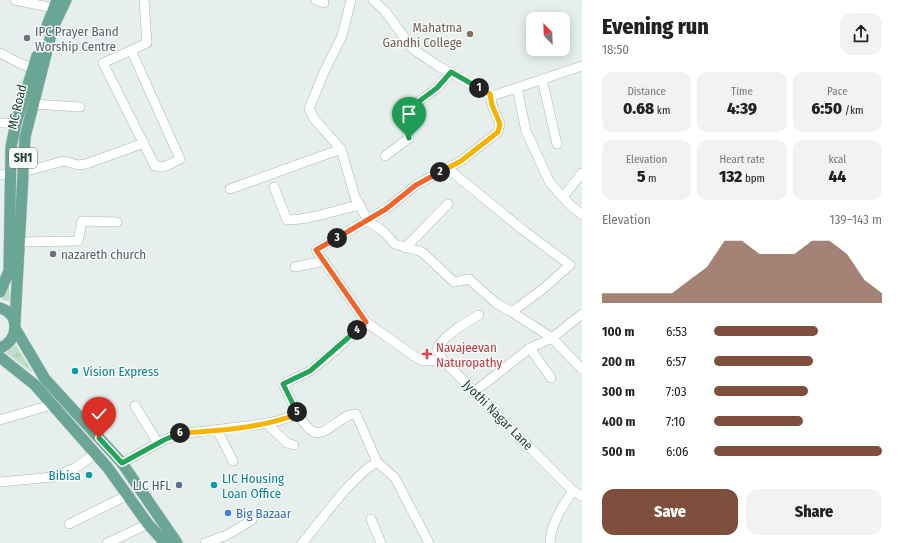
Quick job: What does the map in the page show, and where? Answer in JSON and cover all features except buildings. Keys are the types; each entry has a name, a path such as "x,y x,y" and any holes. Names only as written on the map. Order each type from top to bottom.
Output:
{"main road":[{"name":"MC Road","path":"0,292 9,271 5,174 10,147 16,123 52,27 66,0"},
{"name":"MC Road","path":"15,326 25,137 37,69 55,4"},
{"path":"0,308 10,314 15,326 45,379 122,463 177,543"},
{"path":"0,348 11,341 15,326"},
{"path":"0,357 35,386 95,454 128,494 148,524 165,543"},
{"path":"35,386 45,379"}],"street":[{"path":"15,0 55,4"},
{"path":"131,50 180,159 164,167 155,166 103,63 131,50 147,43 144,0"},
{"path":"351,0 342,36 324,72 309,109 315,120 341,149 360,205 368,221 384,232 395,244 422,252 454,282 469,279 496,303 552,338 582,369"},
{"path":"373,0 385,11 413,49 438,66 490,94 495,95 582,66"},
{"path":"0,53 19,64 37,69"},
{"path":"385,156 409,138 402,114 437,88 451,72"},
{"path":"542,79 557,144"},
{"path":"517,88 526,131 550,183 582,215"},
{"path":"443,360 423,360 414,356 366,322 316,250 368,221 416,185 461,161 498,132 500,124 492,105 490,94"},
{"path":"32,104 80,108"},
{"path":"0,123 16,123"},
{"path":"22,172 64,160 78,165 86,164 144,143"},
{"path":"230,190 341,149"},
{"path":"447,168 523,230 570,265 544,288 512,312"},
{"path":"563,197 582,173"},
{"path":"274,187 287,220 304,220 334,210 360,205"},
{"path":"405,248 448,204"},
{"path":"19,242 78,241 82,221 117,222"},
{"path":"295,267 324,261"},
{"path":"474,392 530,348 552,338 582,314"},
{"path":"443,360 437,350 438,346 451,333 478,315"},
{"path":"366,322 310,371 283,384 298,414 310,430 315,433 323,432 350,415 356,414 377,462 395,478 428,543"},
{"path":"530,348 551,378"},
{"name":"Jyothi Nagar Lane","path":"443,360 573,491 582,496"},
{"path":"0,420 51,405"},
{"path":"135,406 158,443"},
{"path":"122,463 158,443 179,434 278,421 298,414"},
{"path":"266,423 287,443 294,445"},
{"path":"217,430 233,461"},
{"path":"0,482 53,477 75,468 95,454"},
{"path":"302,543 366,468 377,462"},
{"path":"550,543 550,534 560,510 573,491"},
{"path":"69,524 128,494"},
{"path":"371,519 381,543"},
{"path":"205,543 227,535 252,520"},
{"path":"107,543 148,524"}],"green space":[{"path":"9,284 10,301 2,300"},
{"path":"16,345 33,373 6,353"}],"place":[{"name":"Mahatma Gandhi College","path":"470,34"},
{"name":"IPC Prayer Band Worship Centre","path":"27,38"},
{"name":"nazareth church","path":"53,254"},
{"name":"Navajeevan Naturopathy","path":"427,354"},
{"name":"Vision Express","path":"75,371"},
{"name":"Bibisa","path":"89,475"},
{"name":"LIC HFL","path":"179,485"},
{"name":"LIC Housing Loan Office","path":"214,485"},
{"name":"Big Bazaar","path":"228,513"}],"route":[{"path":"99,438 122,463 164,440 179,434 255,425 278,421 298,414 283,384 310,371 336,350 366,322 316,250 368,221 416,185 461,161 498,132 500,124 492,105 490,94 451,72 437,88 402,114 409,138"}]}
